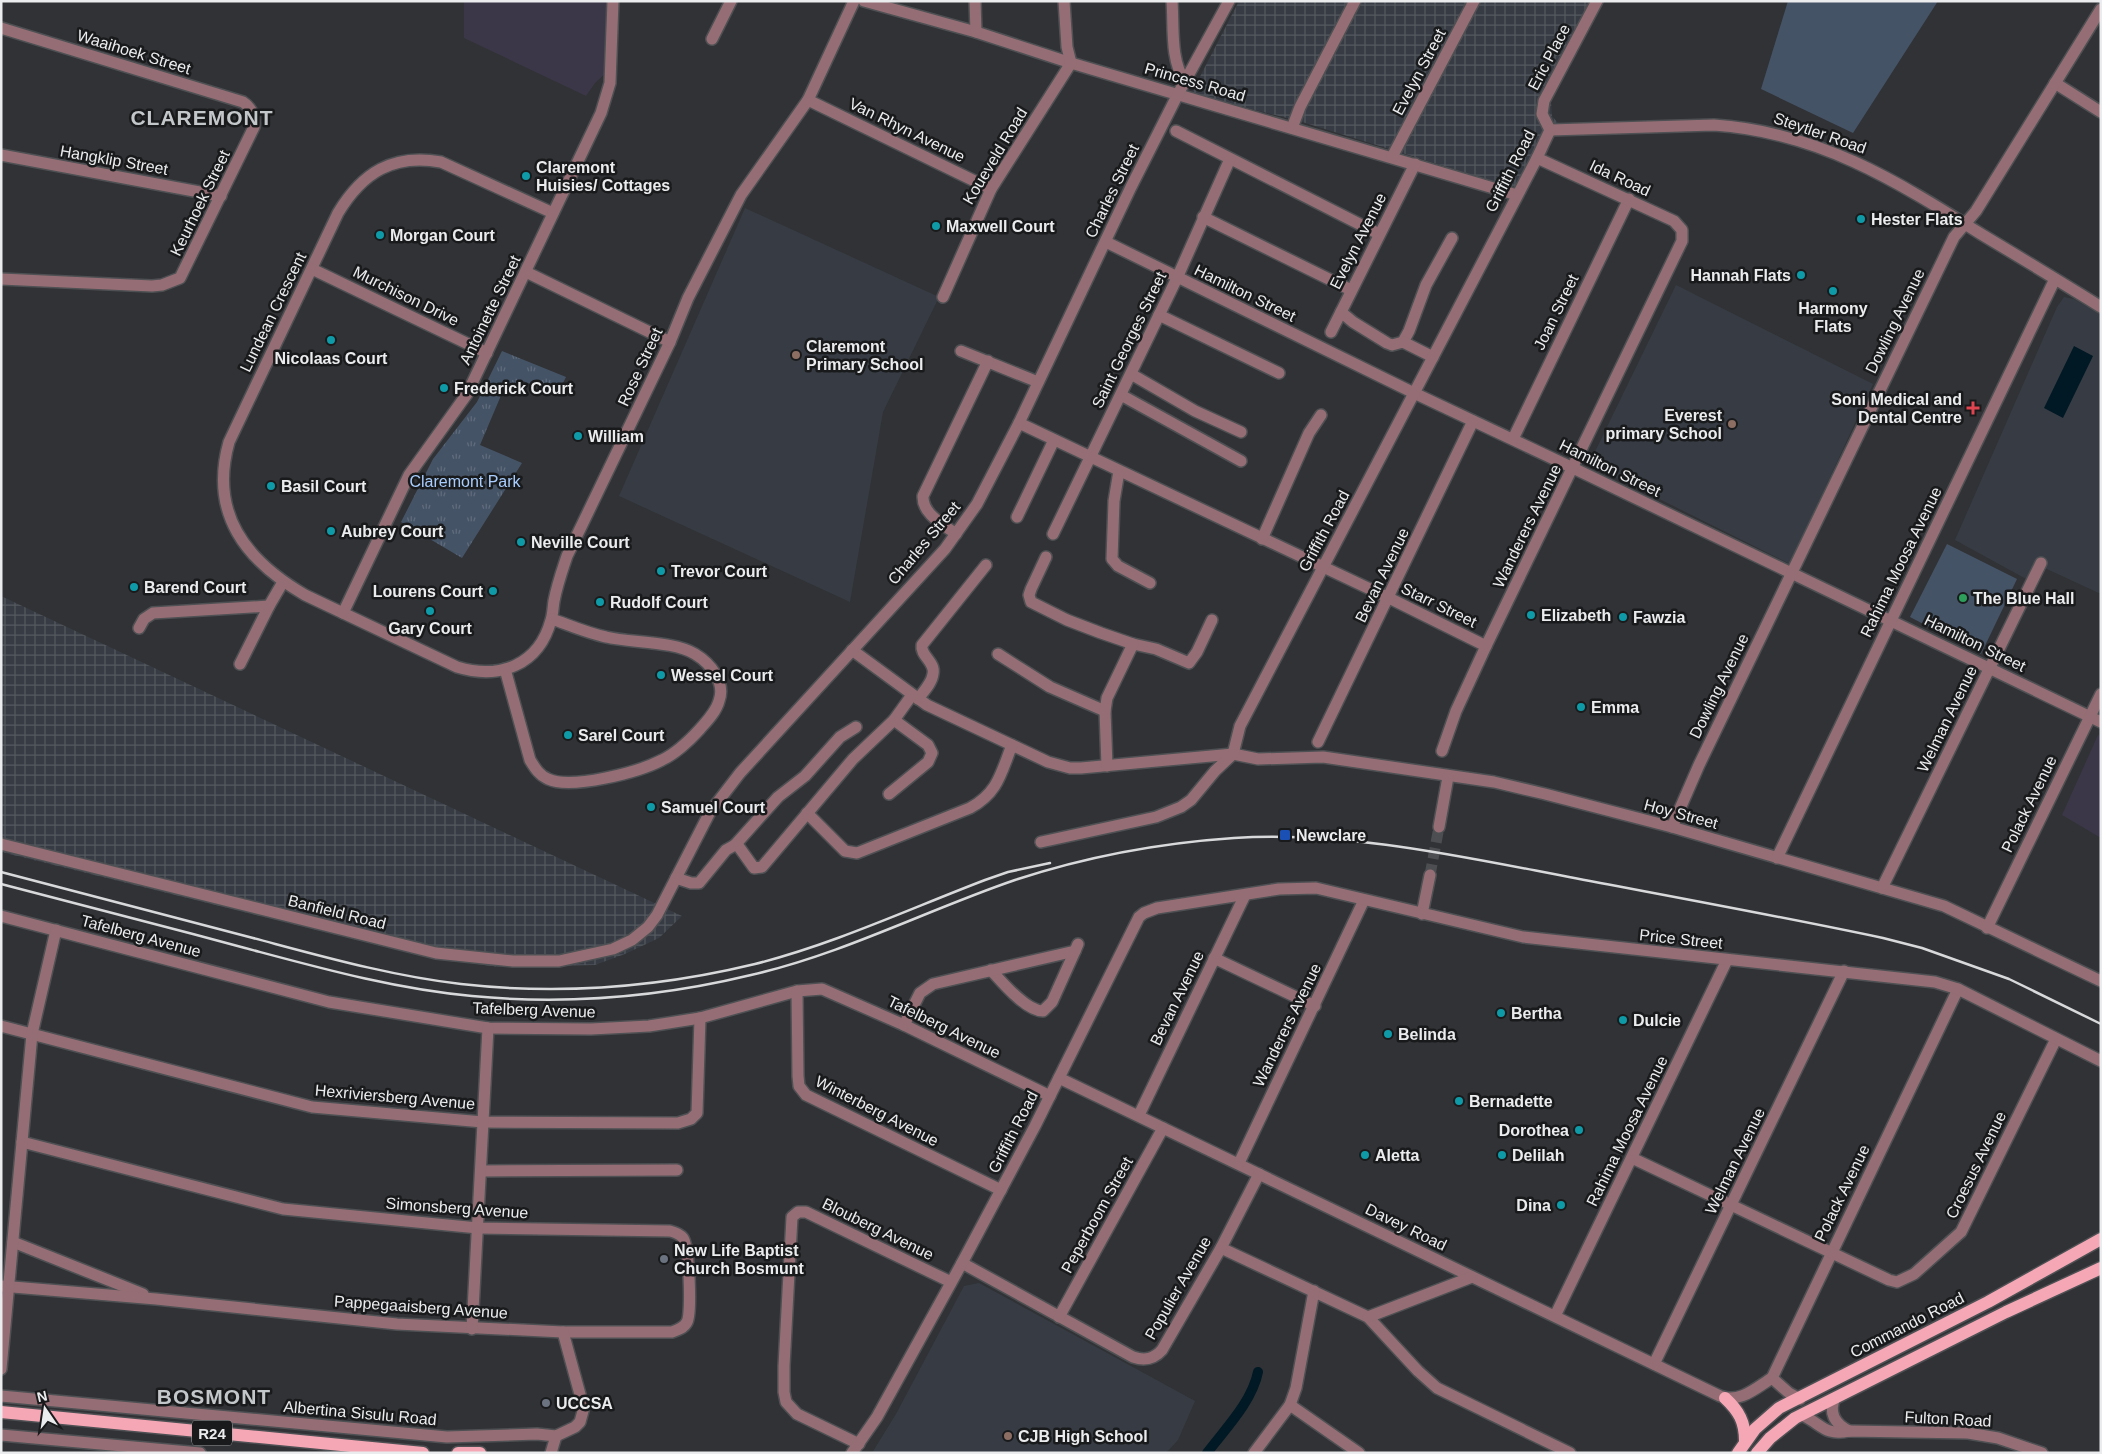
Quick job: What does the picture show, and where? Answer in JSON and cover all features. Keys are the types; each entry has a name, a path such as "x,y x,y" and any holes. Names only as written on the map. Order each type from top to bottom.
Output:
{"main road":[{"name":"Commando Road","path":"1738,1453 1745,1441 1771,1414 2013,1289 2071,1253 2101,1239"},
{"name":"Commando Road","path":"1757,1453 1782,1427 1802,1415 2006,1312 2101,1268"},
{"path":"1725,1398 1740,1414 1745,1428 1745,1441"},
{"name":"Albertina Sisulu Road","path":"1,1412 423,1453"},
{"path":"458,1453 480,1453"}],"street":[{"name":"Antoinette Street","path":"342,613 409,475 458,408 487,353 596,125 606,100 612,60 613,1"},
{"path":"712,39 731,1"},
{"name":"Rose Street","path":"342,613 457,667 472,671 488,672 505,669 530,657 542,640 552,619 560,574 567,556 670,342 688,298 741,195 808,100 854,1"},
{"name":"Princess Road","path":"864,1 976,32 1071,63 1516,195"},
{"path":"975,1 976,32"},
{"path":"1064,1 1067,47 1071,63"},
{"path":"1172,1 1175,56 1180,74 1185,82"},
{"name":"Charles Street","path":"657,915 702,826 720,798 740,773 956,534 981,497 1019,423 1178,94 1229,1"},
{"path":"1292,128 1300,107 1355,1"},
{"name":"Evelyn Street","path":"1392,157 1474,1"},
{"name":"Eric Place","path":"1550,130 1542,114 1544,102 1597,1"},
{"name":"Dowling Avenue","path":"1672,828 1698,765 1954,236 1978,208 2101,8"},
{"name":"Waaihoek Street","path":"1,28 242,102 249,106 253,113"},
{"name":"Koueveld Road","path":"943,297 991,189 1071,63"},
{"path":"2055,83 2101,112"},
{"name":"Van Rhyn Avenue","path":"808,100 991,189"},
{"name":"Keurhoek Street","path":"1,279 152,286 176,281 183,275 254,127 253,113"},
{"name":"Steytler Road","path":"1550,130 1736,127 1771,133 1841,154 1867,166 2101,307"},
{"name":"Griffith Road","path":"1233,754 1240,726 1550,130"},
{"path":"1176,131 1379,234"},
{"name":"Hangklip Street","path":"1,155 221,196"},
{"name":"Saint Georges Street","path":"1053,534 1177,278 1230,158"},
{"name":"Ida Road","path":"1537,158 1674,221 1682,230 1683,235"},
{"name":"Lundean Crescent","path":"342,613 283,582 262,564 242,542 228,516 223,488 224,465 229,442 338,213 350,193 371,175 384,167 405,161 428,160 441,162 553,213"},
{"name":"Evelyn Avenue","path":"1331,332 1415,164"},
{"name":"Joan Street","path":"1513,439 1629,199"},
{"path":"1203,217 1351,290"},
{"name":"Wanderers Avenue","path":"1442,751 1456,711 1486,646 1574,468 1682,241 1683,235"},
{"path":"1403,342 1410,331 1426,285 1452,238"},
{"name":"Hamilton Street","path":"1106,242 1414,393 2101,722"},
{"name":"Murchison Drive","path":"312,268 487,353"},
{"path":"526,272 670,342"},
{"name":"Rahima Moosa Avenue","path":"1777,858 2055,279"},
{"path":"1341,312 1353,322 1387,343 1392,345 1403,342 1433,357"},
{"path":"1159,315 1279,373"},
{"path":"961,351 1038,382"},
{"path":"956,534 928,512 923,496 988,361"},
{"path":"1131,374 1195,411 1241,432"},
{"path":"1121,395 1241,461"},
{"path":"1262,539 1309,433 1321,415"},
{"name":"Bevan Avenue","path":"1318,742 1474,421"},
{"name":"Starr Street","path":"1019,423 1389,598 1486,646"},
{"path":"1017,517 1054,440"},
{"path":"1119,471 1114,501 1112,559 1118,566 1150,583"},
{"path":"1046,557 1031,589 1029,595 1031,602 1067,620 1133,644 1156,649 1189,663 1197,652 1212,620"},
{"name":"Welman Avenue","path":"1882,888 2041,563"},
{"path":"734,845 739,848 754,868 759,869 853,759 915,697 934,675 933,667 921,649 922,645 986,565"},
{"path":"240,664 283,582"},
{"path":"139,628 144,619 153,613 269,606"},
{"path":"505,669 530,760 537,771 547,779 560,783 590,780 648,766 662,760 677,751 691,739 713,713 719,702 721,694 717,678 712,669 693,653 678,647 605,637 552,619"},
{"path":"1107,766 1105,711 1107,698 1133,644"},
{"name":"Hoy Street","path":"852,650 915,697 1012,745 1060,766 1081,768 1233,754 1258,759 1323,757 1506,785 1672,828 1944,906 2101,981"},
{"path":"998,654 1050,687 1105,711"},
{"name":"Polack Avenue","path":"1988,928 2101,694"},
{"path":"889,794 928,762 932,753 928,745 894,720"},
{"path":"676,878 691,883 698,883 726,850 734,845 778,797 806,776 840,737 856,727"},
{"path":"807,813 845,851 857,853 970,808 986,798 996,784 1012,745"},
{"path":"1041,842 1156,817 1170,812 1191,800 1215,771 1233,754"},
{"path":"1439,827 1448,776"},
{"name":"Banfield Road","path":"1,844 411,948 474,959 558,961 598,954 632,940 644,931 657,915"},
{"path":"1422,914 1430,875"},
{"name":"Price Street","path":"1245,895 1304,887 1316,888 1523,937 1926,981 1958,989 2101,1061"},
{"name":"Griffith Road","path":"856,1448 877,1417 1002,1190 1139,918 1144,913 1157,908 1245,895"},
{"name":"Bevan Avenue","path":"1139,1116 1245,895"},
{"name":"Wanderers Avenue","path":"1239,1163 1364,900"},
{"name":"Tafelberg Avenue","path":"1,916 329,1002 488,1028 624,1028 700,1018 814,988 831,991 1050,1096"},
{"path":"1,1369 5,1287 13,1242 32,1034 56,930"},
{"path":"904,1025 916,998 925,988 938,982 1077,947 1052,1002 1043,1011 1034,1010 1016,996 991,970"},
{"path":"1214,958 1314,1006"},
{"name":"Rahima Moosa Avenue","path":"1555,1316 1727,960"},
{"name":"Welman Avenue","path":"1654,1364 1844,972"},
{"name":"Polack Avenue","path":"1772,1378 1958,989"},
{"name":"Winterberg Avenue","path":"797,991 798,1076 799,1086 806,1095 1002,1190"},
{"name":"Hexriviersberg Avenue","path":"1,1026 312,1107 483,1122 650,1124 686,1122 697,1112 700,1018"},
{"path":"472,1329 488,1028"},
{"name":"Croesus Avenue","path":"1831,1253 1897,1282 1914,1274 1961,1232 2056,1039"},
{"name":"Davey Road","path":"1059,1078 1725,1398 1741,1397 1772,1378"},
{"name":"Peperboom Street","path":"1058,1317 1164,1128"},
{"name":"Simonsberg Avenue","path":"22,1142 283,1209 478,1228 653,1230 670,1231 683,1237 688,1255 689,1313 688,1320 682,1328 672,1332 563,1332"},
{"path":"1632,1158 1831,1253"},
{"path":"481,1171 677,1170"},
{"name":"Populier Avenue","path":"962,1263 1133,1357 1140,1360 1152,1358 1162,1350 1221,1248 1259,1174"},
{"name":"Blouberg Avenue","path":"856,1448 792,1411 786,1402 784,1392 785,1357 792,1218 798,1212 806,1212 951,1282"},
{"name":"Pappegaaisberg Avenue","path":"13,1242 156,1299"},
{"path":"1221,1248 1368,1316 1418,1371 1437,1388 1570,1453"},
{"path":"1368,1316 1472,1277"},
{"name":"Pappegaaisberg Avenue","path":"5,1287 156,1299 388,1323 472,1329 563,1332"},
{"path":"1254,1453 1290,1405 1296,1388 1314,1291"},
{"path":"552,1453 556,1436 580,1422 583,1411 579,1387 563,1332"},
{"path":"1772,1378 1789,1393 1800,1398"},
{"name":"Albertina Sisulu Road","path":"1,1396 447,1437 556,1436"},
{"path":"1834,1398 1832,1408 1834,1419 1849,1431"},
{"path":"1290,1405 1359,1453"},
{"name":"Fulton Road","path":"1802,1415 1828,1432 1968,1433 1998,1438 2042,1453"},
{"path":"1,1435 200,1453"}],"shaded area":[{"path":"464,1 608,1 606,73 595,83 586,96 464,38"},
{"path":"1239,1 1599,1 1550,87 1552,116 1558,123 1518,189 1299,121 1191,94"},
{"name":"Claremont Primary School","path":"745,208 939,297 883,412 850,602 619,496"},
{"name":"Everest primary School","path":"1676,285 1873,384 1790,564 1589,464"},
{"path":"2064,297 2074,299 2101,315 2101,594 2036,564 2028,580 1955,540 2057,307"},
{"path":"2074,346 2093,356 2063,418 2044,408"},
{"path":"1,596 682,916 659,938 625,954 595,965 498,967 422,956 1,852"},
{"path":"2098,735 2101,736 2101,838 2062,815"},
{"path":"979,1283 1195,1401 1178,1440 1166,1453 872,1453 896,1414 964,1286"}],"green space":[{"path":"1788,1 1938,1 1853,133 1761,89"},
{"name":"Claremont Park","path":"502,351 566,377 557,395 523,381 505,386 480,445 522,463 462,558 401,522 433,459 477,402"},
{"name":"The Blue Hall","path":"1947,544 2017,579 1981,654 1910,617"}],"waterway":[{"path":"1207,1453 1244,1404 1255,1383 1258,1372"}],"tunnel":[{"path":"1430,875 1439,827"}],"railway":[{"path":"1,884 301,963 386,983 443,993 507,999 578,999 648,994 682,989 717,983 785,966 852,944 1015,880 1068,864 1123,852 1206,840 1276,837 1319,838 1403,847 1486,861 1883,938 1922,948 2009,979 2101,1024"},
{"path":"1,872 382,971 461,984 535,989 572,989 609,987 683,978 755,964 814,947 1008,872 1050,863"}],"place":[{"name":"Claremont Huisies/ Cottages","path":"526,176"},
{"name":"Hester Flats","path":"1861,219"},
{"name":"Maxwell Court","path":"936,226"},
{"name":"Morgan Court","path":"380,235"},
{"name":"Hannah Flats","path":"1801,275"},
{"name":"Harmony Flats","path":"1833,291"},
{"name":"Nicolaas Court","path":"331,340"},
{"name":"Claremont Primary School","path":"796,355"},
{"name":"Frederick Court","path":"444,388"},
{"name":"Soni Medical and Dental Centre","path":"1973,408"},
{"name":"Everest primary School","path":"1732,424"},
{"name":"William","path":"578,436"},
{"name":"Basil Court","path":"271,486"},
{"name":"Aubrey Court","path":"331,531"},
{"name":"Neville Court","path":"521,542"},
{"name":"Trevor Court","path":"661,571"},
{"name":"Barend Court","path":"134,587"},
{"name":"Lourens Court","path":"493,591"},
{"name":"The Blue Hall","path":"1963,598"},
{"name":"Rudolf Court","path":"600,602"},
{"name":"Gary Court","path":"430,611"},
{"name":"Elizabeth","path":"1531,615"},
{"name":"Fawzia","path":"1623,617"},
{"name":"Wessel Court","path":"661,675"},
{"name":"Emma","path":"1581,707"},
{"name":"Sarel Court","path":"568,735"},
{"name":"Samuel Court","path":"651,807"},
{"name":"Newclare","path":"1285,835"},
{"name":"Bertha","path":"1501,1013"},
{"name":"Dulcie","path":"1623,1020"},
{"name":"Belinda","path":"1388,1034"},
{"name":"Bernadette","path":"1459,1101"},
{"name":"Dorothea","path":"1579,1130"},
{"name":"Aletta","path":"1365,1155"},
{"name":"Delilah","path":"1502,1155"},
{"name":"Dina","path":"1561,1205"},
{"name":"New Life Baptist Church Bosmunt","path":"664,1259"},
{"name":"UCCSA","path":"546,1403"},
{"name":"CJB High School","path":"1008,1436"}],"district":[{"name":"CLAREMONT","path":"202,117"},
{"name":"BOSMONT","path":"214,1396"}]}
